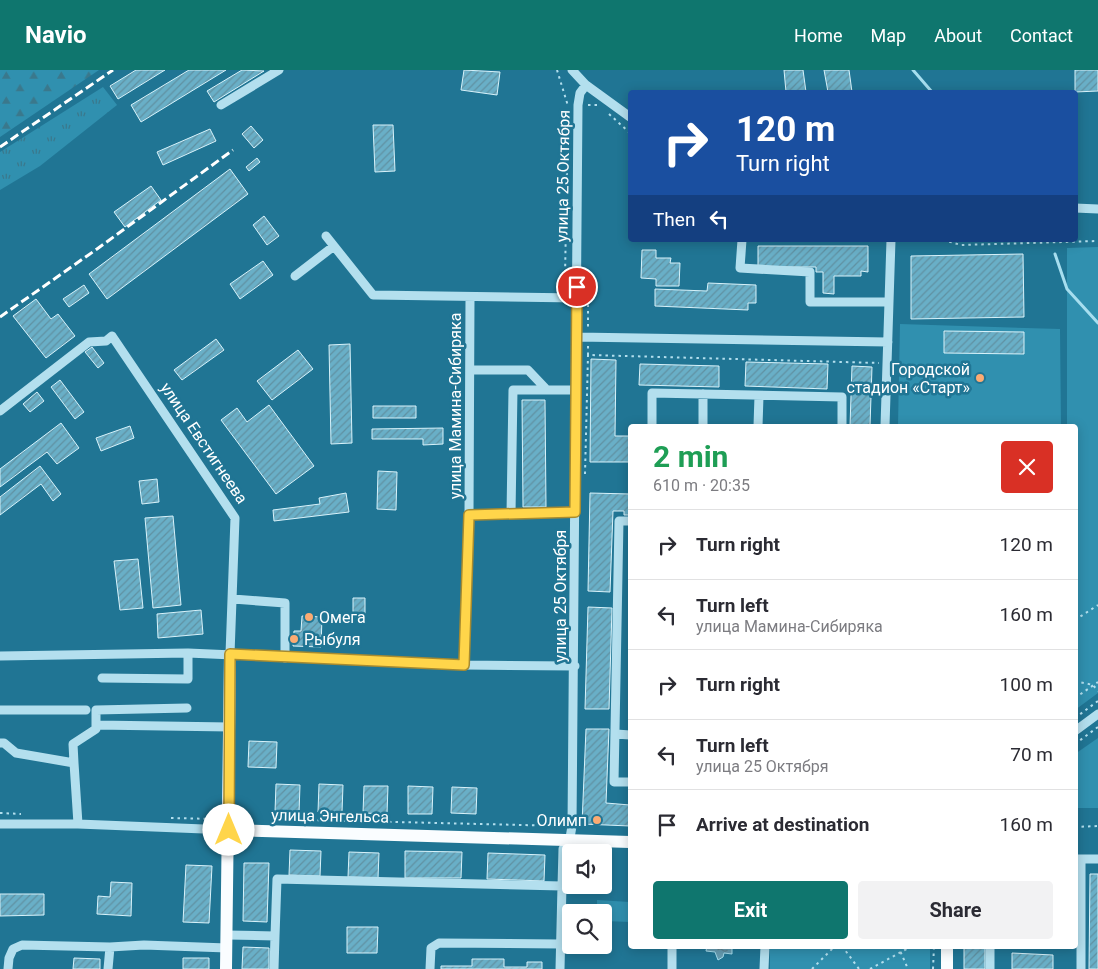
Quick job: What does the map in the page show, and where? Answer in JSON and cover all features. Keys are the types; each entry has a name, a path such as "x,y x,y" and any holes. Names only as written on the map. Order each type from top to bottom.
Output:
{"main road":[{"name":"улица Евстигнеева","path":"226,969 230,654"},
{"name":"улица Энгельса","path":"229,830 570,838 628,842"},
{"path":"947,949 947,969"}],"street":[{"path":"221,105 279,70"},
{"path":"572,70 586,85 628,116"},
{"name":"улица 25 Октября","path":"566,844 570,838 572,826 575,666 578,105 580,93 586,85"},
{"path":"1078,208 1098,210"},
{"path":"326,236 373,295 470,298 577,298"},
{"path":"742,242 740,268 810,272 810,302 888,302"},
{"path":"886,424 888,302 892,242"},
{"path":"294,276 334,246"},
{"name":"улица Мамина-Сибиряка","path":"464,665 469,515 470,298"},
{"name":"улица Евстигнеева","path":"0,411 89,342 106,341 112,336 235,518 230,654"},
{"path":"577,337 888,342"},
{"path":"470,370 528,370 547,390"},
{"path":"511,514 513,390 576,390"},
{"path":"652,424 652,393 842,397 842,424"},
{"path":"703,394 703,424"},
{"path":"758,424 759,396"},
{"path":"469,515 575,512"},
{"path":"628,521 619,521 614,782 628,782"},
{"path":"233,599 285,603 285,658"},
{"path":"0,656 188,653 464,665 575,666"},
{"path":"102,678 188,679 188,653"},
{"path":"78,824 73,744 96,729 96,710 187,708"},
{"path":"0,710 86,710"},
{"path":"1078,729 1098,714"},
{"path":"96,726 230,727"},
{"path":"616,734 628,734"},
{"path":"0,743 4,743 16,753 74,763"},
{"name":"улица Энгельса","path":"0,824 78,824 229,830"},
{"path":"1081,969 1078,859 1098,859"},
{"path":"274,969 277,879 562,886"},
{"name":"улица 25 Октября","path":"560,969 562,886"},
{"path":"227,934 275,936"},
{"path":"8,969 9,958 13,948 22,944 227,948"},
{"path":"430,969 431,948 439,944 560,944"},
{"path":"108,969 110,947"},
{"path":"672,949 672,969"},
{"path":"764,969 765,949"},
{"path":"990,949 990,969"}],"path":[{"path":"558,70 568,106 599,104 628,131"},
{"path":"1078,242 1098,241"},
{"path":"951,242 962,245 1064,242"},
{"path":"585,483 588,355 881,363"},
{"path":"1078,618 1098,605"},
{"path":"1078,682 1093,685 1098,691"},
{"path":"1078,696 1098,682"},
{"path":"1078,716 1098,701"},
{"path":"1078,742 1098,727"},
{"path":"1078,827 1098,826"},
{"path":"812,969 832,949"},
{"path":"844,949 859,969"},
{"path":"900,949 908,969"},
{"path":"870,969 906,949"},
{"path":"934,949 934,969"}],"green space":[{"path":"0,70 99,70 0,137"},
{"path":"103,87 117,105 40,166 0,190 0,152"},
{"path":"1098,247 1098,693 1078,708 1078,424 1067,424 1067,248"},
{"name":"Городской стадион «Старт»","path":"900,324 1060,329 1061,424 898,424"},
{"path":"1098,738 1098,808 1078,808 1078,752"},
{"path":"597,900 628,902 628,922 612,921 612,904 597,904"},
{"path":"770,949 930,949 930,969 770,969"}],"water":[{"path":"706,949 732,949 732,954 724,953 723,957 718,960 715,952 706,951"}],"building":[{"path":"136,70 165,70 118,99 110,86"},
{"path":"189,70 226,70 141,122 131,105"},
{"path":"242,70 264,71 214,102 207,91"},
{"path":"464,70 500,72 497,95 461,90"},
{"path":"784,70 803,70 806,90 786,90"},
{"path":"824,70 849,70 852,90 828,90"},
{"path":"1075,70 1098,70 1098,91 1078,92 1078,90 1075,90"},
{"path":"373,125 393,125 395,171 375,172"},
{"path":"251,126 263,140 254,148 242,134"},
{"path":"210,129 216,141 163,165 157,152"},
{"path":"257,158 260,162 249,171 246,167"},
{"path":"230,169 248,194 107,299 89,274"},
{"path":"151,186 161,200 125,227 114,212"},
{"path":"264,216 279,236 267,245 253,225"},
{"path":"758,246 868,246 868,272 861,271 861,276 834,276 834,294 823,293 823,272 816,272 816,267 758,267"},
{"path":"642,250 656,250 656,258 671,258 670,263 680,263 679,286 656,286 656,279 641,278"},
{"path":"1023,254 1024,317 911,319 911,256"},
{"path":"263,261 273,275 240,299 230,284"},
{"path":"708,283 756,285 756,303 748,303 748,310 655,306 655,289 707,291"},
{"path":"84,285 89,293 69,307 63,299"},
{"path":"36,299 51,319 58,314 75,336 46,358 13,316"},
{"path":"944,331 1024,332 1024,354 944,353"},
{"path":"216,339 224,350 182,380 174,370"},
{"path":"350,344 352,443 331,444 329,345"},
{"path":"92,347 104,363 98,368 85,352"},
{"path":"298,350 313,369 272,400 257,381"},
{"path":"591,359 616,360 615,436 628,436 628,462 590,462"},
{"path":"746,362 828,364 827,389 745,386"},
{"path":"640,364 719,366 719,387 639,385"},
{"path":"852,366 872,367 870,424 850,424"},
{"path":"60,380 84,412 75,419 51,387"},
{"path":"37,392 44,401 30,412 23,404"},
{"path":"522,400 545,400 546,507 523,507"},
{"path":"269,405 314,466 276,494 221,420 237,408 247,422"},
{"path":"373,406 416,406 416,418 373,418"},
{"path":"61,423 79,448 57,464 47,452 0,487 0,469"},
{"path":"130,426 134,438 101,451 96,438"},
{"path":"443,428 443,444 423,445 423,439 372,439 372,429"},
{"path":"40,466 61,494 53,501 41,484 0,515 0,497"},
{"path":"378,471 397,472 396,510 377,509"},
{"path":"157,479 159,502 142,504 139,481"},
{"path":"346,493 349,512 274,521 273,510 320,504 319,498"},
{"path":"590,493 628,494 628,515 624,515 624,511 613,511 610,592 588,591"},
{"path":"173,516 181,605 153,608 145,518"},
{"path":"138,559 143,608 120,610 114,561"},
{"path":"353,598 365,598 365,617 353,617"},
{"path":"588,607 612,608 609,709 585,709"},
{"path":"201,610 203,634 158,638 157,614"},
{"path":"302,616 322,617 321,647 293,646 294,631 301,631"},
{"path":"586,729 609,729 606,803 628,805 628,826 582,824"},
{"path":"249,741 277,742 276,768 248,767"},
{"path":"276,784 300,785 299,813 275,812"},
{"path":"319,784 343,785 342,812 318,812"},
{"path":"364,786 388,786 387,814 363,813"},
{"path":"408,786 433,787 432,814 408,814"},
{"path":"452,787 477,788 476,814 451,813"},
{"path":"290,850 321,851 320,876 289,875"},
{"path":"405,851 462,852 461,878 405,878"},
{"path":"349,852 379,853 378,878 348,877"},
{"path":"488,853 545,855 544,881 487,879"},
{"path":"244,863 269,863 267,922 243,921"},
{"path":"186,865 212,866 209,923 183,922"},
{"path":"1090,874 1098,874 1098,969 1089,969"},
{"path":"111,882 132,883 131,916 97,914 98,896 110,897"},
{"path":"0,894 44,894 44,915 0,916"},
{"path":"347,927 378,927 377,953 347,953"},
{"path":"243,947 269,948 269,969 242,969"},
{"path":"964,949 985,949 985,969 964,969"},
{"path":"1012,953 1053,955 1053,969 1012,969"},
{"path":"74,958 100,959 100,969 73,969"},
{"path":"183,958 209,958 209,969 183,969"},
{"path":"472,959 504,959 504,967 527,967 527,962 542,962 542,969 441,969 441,966 472,966"}],"waterway":[{"path":"913,70 930,90"},
{"path":"1055,254 1067,289 1098,323"}],"railway":[{"path":"0,147 113,70"},
{"path":"0,317 233,150"}],"place":[{"name":"Городской стадион «Старт»","path":"980,378"},
{"name":"Омега","path":"309,617"},
{"name":"Рыбуля","path":"294,639"},
{"name":"Олимп","path":"597,820"}],"route":[{"path":"229,830 230,654 464,665 469,515 575,512 577,287"}]}
